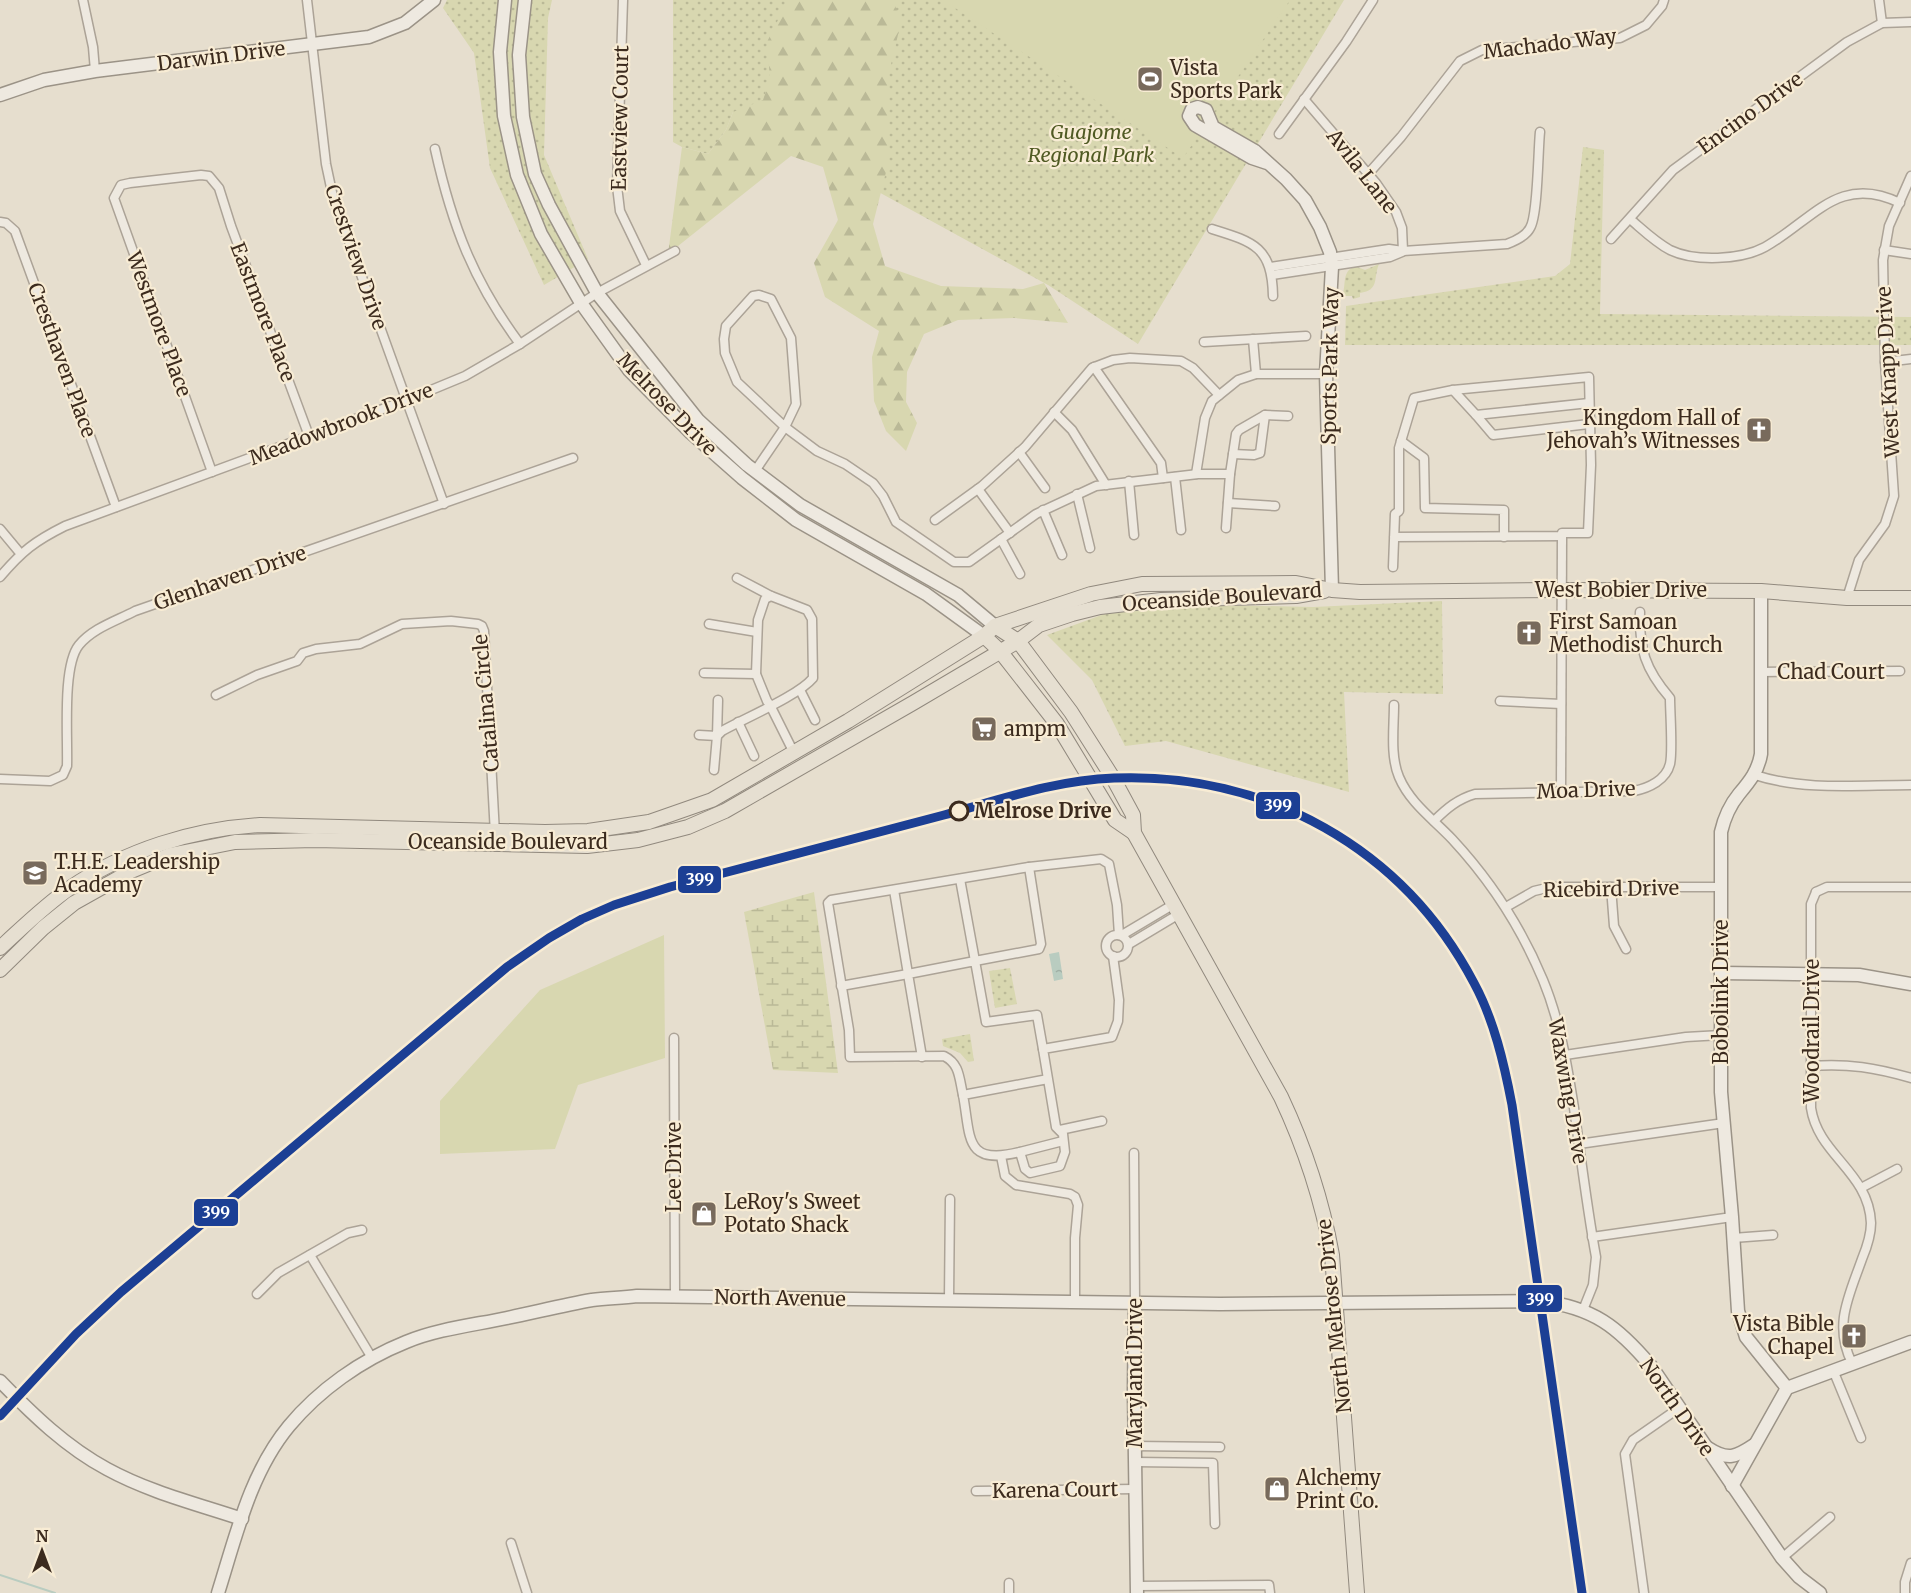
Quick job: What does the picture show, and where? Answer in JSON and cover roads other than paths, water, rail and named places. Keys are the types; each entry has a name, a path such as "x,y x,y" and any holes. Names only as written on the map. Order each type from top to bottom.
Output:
{"main road":[{"name":"Darwin Drive","path":"0,95 44,80 95,71 369,37 405,23 434,0"},
{"name":"Melrose Drive","path":"505,0 500,52 504,116 517,175 541,234 581,303 629,370 691,433 742,478 796,520 926,594 984,636 1000,651"},
{"name":"Melrose Drive","path":"525,0 519,55 523,117 535,174 549,205 597,293 698,420 755,471 800,505 958,595 995,626 1018,641"},
{"name":"Sports Park Way","path":"1267,163 1252,158 1195,125 1190,116 1191,109 1198,107 1206,110 1213,127 1254,151 1286,179 1305,200 1320,227 1331,262 1326,374 1332,590"},
{"name":"Oceanside Boulevard","path":"0,970 43,928 74,903 131,871 181,853 235,842 495,838 588,831 649,822 712,800 848,720 984,636 995,626 1091,594 1142,584 1296,583 1332,590"},
{"name":"Oceanside Boulevard","path":"0,948 70,888 130,855 195,833 237,827 434,828 495,838 587,846 638,840 688,827 725,811 792,773 1018,641 1039,625 1100,607 1161,600 1296,596 1332,590"},
{"name":"West Bobier Drive","path":"1332,590 1371,592 1761,591 1847,598 1911,598"},
{"name":"Bobolink Drive","path":"1761,591 1761,754 1755,775 1738,795 1724,819 1720,832 1720,1092 1738,1311 1746,1336 1787,1388"},
{"name":"North Melrose Drive","path":"1018,641 1071,712 1113,778 1132,816 1134,833 1281,1097 1298,1132 1324,1212 1332,1255 1358,1593"},
{"name":"North Melrose Drive","path":"1000,651 1057,724 1115,820 1134,833"},
{"path":"792,773 793,760 842,729 848,720"},
{"path":"181,853 194,842 232,833 237,827"},
{"path":"1720,973 1859,975 1911,984"},
{"name":"North Avenue","path":"218,1593 254,1486 288,1428 314,1400 345,1374 407,1341 440,1332 594,1300 637,1296 1135,1302 1486,1302"},
{"name":"North Drive","path":"1486,1302 1540,1301 1561,1304 1583,1310 1619,1331 1652,1366 1782,1558 1799,1577 1820,1593"},
{"name":"Maryland Drive","path":"1135,1302 1134,1446 1137,1590"},
{"path":"1732,1486 1787,1388 1911,1342"},
{"path":"0,1381 41,1422 85,1456 109,1470 148,1488 242,1519"},
{"path":"1705,1447 1717,1454 1736,1456 1755,1444"}],"street":[{"path":"83,0 93,47 95,71"},
{"name":"Crestview Drive","path":"307,0 326,164 333,196 444,504"},
{"name":"Eastview Court","path":"623,0 617,186 620,211 646,265"},
{"path":"1279,134 1346,42 1373,0"},
{"name":"Machado Way","path":"1368,174 1401,137 1460,62 1482,50 1620,38 1646,25 1662,6 1664,0"},
{"path":"1879,0 1882,23"},
{"name":"Encino Drive","path":"1611,239 1673,170 1847,42 1882,23 1911,22"},
{"name":"Avila Lane","path":"1304,99 1368,174 1396,212 1402,228 1403,251"},
{"path":"1271,271 1331,262 1390,257 1403,251 1507,244 1530,228 1534,213 1540,132"},
{"path":"435,149 447,200 464,249 479,280 520,344"},
{"name":"Westmore Place","path":"212,472 114,198 121,185 201,175 209,176 219,188"},
{"name":"West Knapp Drive","path":"1847,598 1859,560 1885,524 1893,495 1885,362 1884,250 1889,226 1911,176"},
{"name":"Eastmore Place","path":"219,188 309,436"},
{"path":"1630,219 1654,240 1672,251 1684,255 1720,258 1743,255 1764,247 1825,204 1842,196 1856,193 1872,194 1886,196 1900,203"},
{"name":"Cresthaven Place","path":"0,222 6,223 15,231 116,507"},
{"path":"1212,229 1244,239 1264,256 1271,271 1273,296"},
{"path":"1884,250 1911,254"},
{"name":"Meadowbrook Drive","path":"0,577 20,553 38,539 65,525 407,400 465,376 520,344 597,293 675,251"},
{"path":"755,471 785,427 796,404 791,338 771,299 757,295 753,296 726,326 725,352 737,382 785,427 817,451 844,464 873,483 883,496 896,522 954,562 969,562 1043,510 1096,486 1196,474 1230,474"},
{"path":"1204,342 1306,336"},
{"path":"1253,339 1256,374"},
{"path":"935,520 978,489 1019,452 1094,367 1113,360 1130,358 1181,361 1192,368 1219,395"},
{"path":"1885,362 1911,359"},
{"path":"1094,367 1161,463 1163,478"},
{"path":"1196,474 1205,417 1212,401 1238,380 1256,374 1326,374"},
{"path":"1393,567 1395,514 1398,511 1398,448 1414,398 1453,390 1589,377 1591,465 1588,533 1562,533 1561,792"},
{"path":"1453,390 1493,435 1589,424"},
{"path":"1476,416 1589,403"},
{"path":"1054,412 1072,430 1106,485"},
{"path":"1233,454 1254,456 1260,453 1264,415"},
{"path":"1226,528 1230,474 1239,430 1264,415 1287,416"},
{"path":"1401,441 1424,458 1425,508 1504,510 1504,537"},
{"path":"1019,452 1045,488"},
{"name":"Glenhaven Drive","path":"0,779 50,781 63,775 67,766 68,678 73,655 80,644 98,629 135,612 573,458"},
{"path":"1175,477 1181,530"},
{"path":"1128,482 1134,535"},
{"path":"978,489 1010,533"},
{"path":"1077,495 1090,548"},
{"path":"1228,503 1275,506"},
{"path":"1043,510 1062,555"},
{"path":"0,530 20,553"},
{"path":"1394,537 1562,536"},
{"path":"1001,539 1020,573"},
{"path":"699,735 717,736 738,722 805,687 813,678 812,619 807,610 771,596 738,578"},
{"path":"771,596 765,599 758,620 756,674 794,753"},
{"name":"Moa Drive","path":"1434,821 1448,807 1475,794 1634,791 1648,788 1664,776 1670,764 1670,698 1653,679 1641,646 1640,612"},
{"name":"Catalina Circle","path":"216,694 257,675 297,661 303,653 316,649 360,644 402,624 451,621 482,626 495,838"},
{"path":"709,624 758,632"},
{"name":"Chad Court","path":"1761,672 1900,671"},
{"path":"705,673 756,674"},
{"path":"800,690 815,720"},
{"path":"714,770 718,700"},
{"path":"1500,701 1561,704"},
{"name":"Waxwing Drive","path":"1394,705 1395,764 1398,776 1408,794 1473,863 1506,907 1544,981 1557,1019 1566,1055 1596,1273 1583,1310"},
{"path":"738,722 754,756"},
{"path":"1755,775 1778,782 1801,785 1911,784"},
{"path":"1063,1141 1001,1156 987,1156 977,1151 972,1142 957,1066 952,1060 944,1056 850,1057 849,1030 828,903 831,900 1029,867 1101,859 1109,864 1112,875 1120,935"},
{"path":"841,986 1039,949 1041,944 1029,867"},
{"path":"960,879 986,1022 1037,1015 1056,1127 1064,1134 1065,1152 1060,1166 1030,1173 1025,1169 1020,1152"},
{"name":"Ricebird Drive","path":"1506,907 1534,891 1551,887 1720,887"},
{"path":"1611,887 1614,926 1626,949"},
{"name":"Woodrail Drive","path":"1852,1364 1842,1332 1844,1310 1868,1245 1871,1229 1869,1205 1855,1178 1825,1143 1813,1120 1811,904 1814,889 1911,887"},
{"path":"894,890 922,1057"},
{"path":"1120,935 1126,938 1129,944 1128,951 1123,956 1113,956 1107,951 1106,944 1110,937 1120,935 1176,909"},
{"path":"1129,944 1176,909"},
{"path":"1043,1049 1112,1037 1118,1021 1119,1000 1113,956"},
{"path":"1566,1055 1686,1036 1720,1035"},
{"name":"Lee Drive","path":"674,1038 675,1296"},
{"path":"1811,1066 1836,1064 1877,1068 1911,1078"},
{"path":"963,1095 1048,1079"},
{"path":"1060,1130 1102,1121"},
{"path":"1579,1144 1724,1123"},
{"name":"Maryland Drive","path":"1134,1153 1135,1302"},
{"path":"1001,1156 1005,1176 1016,1185 1070,1194 1075,1197 1078,1205 1075,1238 1075,1301"},
{"path":"1861,1188 1897,1169"},
{"path":"949,1299 950,1199"},
{"path":"1592,1237 1732,1217"},
{"path":"256,1294 278,1273 348,1233 362,1230"},
{"path":"1733,1238 1773,1235"},
{"path":"310,1255 372,1358"},
{"path":"1833,1370 1861,1438"},
{"path":"1644,1593 1625,1454 1633,1440 1679,1408"},
{"path":"1134,1446 1220,1447"},
{"path":"1135,1462 1213,1463 1215,1524"},
{"name":"Karena Court","path":"976,1491 1135,1489"},
{"path":"1782,1558 1830,1517"},
{"path":"511,1543 527,1593"},
{"path":"1905,1593 1905,1582 1911,1563"},
{"path":"1009,1583 1009,1593"},
{"path":"1137,1590 1270,1589"}],"water":[{"path":"1059,952 1063,979 1054,981 1049,954"}],"waterway":[{"path":"0,1575 55,1593"}],"place":[{"name":"Vista Sports Park","path":"1150,79"},
{"name":"Kingdom Hall of Jehovah’s Witnesses","path":"1759,430"},
{"name":"First Samoan Methodist Church","path":"1529,633"},
{"name":"ampm","path":"984,729"},
{"name":"Melrose Drive","path":"959,811"},
{"name":"T.H.E. Leadership Academy","path":"35,873"},
{"name":"LeRoy's Sweet Potato Shack","path":"704,1214"},
{"name":"Vista Bible Chapel","path":"1854,1336"},
{"name":"Alchemy Print Co.","path":"1277,1489"}],"park label":[{"name":"Guajome Regional Park","path":"1091,144"}]}
